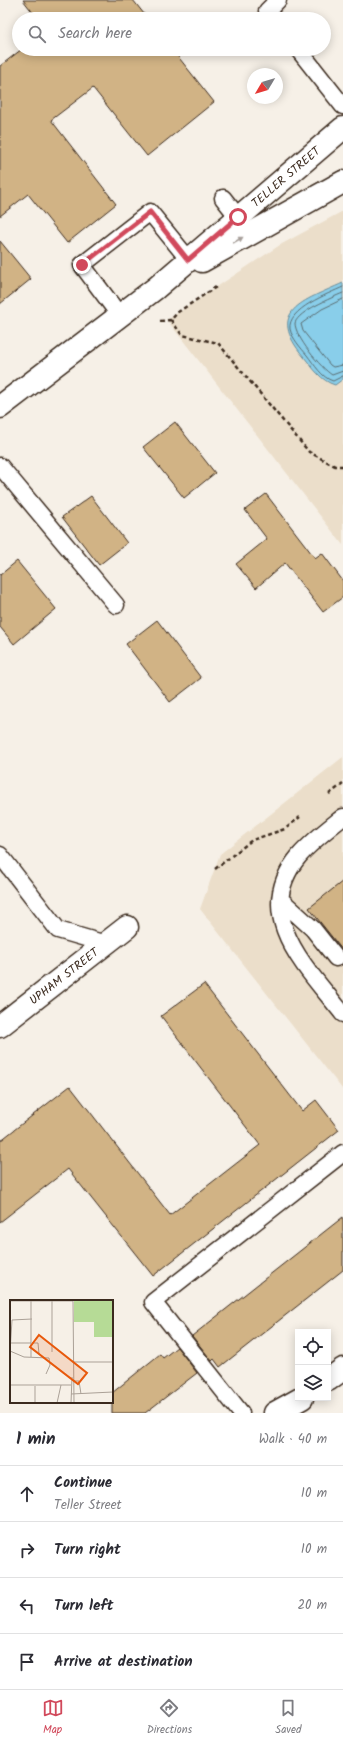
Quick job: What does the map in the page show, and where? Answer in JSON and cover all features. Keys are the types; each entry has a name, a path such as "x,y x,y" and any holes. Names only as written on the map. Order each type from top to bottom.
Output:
{"street":[{"name":"TELLER STREET","path":"3,400 120,316 156,288 343,128"},
{"name":"TELLER STREET","path":"156,288 343,182"},
{"name":"UPHAM STREET","path":"0,1026 127,927"},
{"path":"331,1378 343,1369"},
{"path":"275,1413 297,1401"}],"lane":[{"path":"269,12 267,10 278,0"},
{"path":"304,56 343,106"},
{"path":"223,198 238,217"},
{"path":"120,316 82,265 150,212 188,260"},
{"path":"0,466 116,605"},
{"path":"343,818 300,856 287,876 280,899 282,926 288,941 297,955 343,1014"},
{"path":"0,855 58,930 106,944"},
{"path":"280,899 313,929 336,958"},
{"path":"240,1413 153,1302 343,1153"}],"path":[{"path":"171,320 182,335 218,343 310,452 335,466 343,466"},
{"path":"326,797 343,784"},
{"path":"215,869 252,840 284,829 302,816"}],"shaded area":[{"path":"343,211 343,545 167,320 280,245"},
{"path":"343,757 343,1090 200,909 220,854"}],"water":[{"path":"343,283 343,379 335,385 318,374 293,341 288,329 289,318 294,310 303,302"}],"building":[{"path":"23,0 133,0 142,12 32,12"},
{"path":"13,56 178,56 214,102 147,156 93,88 51,120 116,204 67,243 28,194 0,216 0,66"},
{"path":"0,241 31,279 0,304"},
{"path":"175,422 215,473 184,498 143,447"},
{"path":"266,494 315,558 322,553 343,581 343,597 323,612 285,563 256,588 236,564 267,539 245,510"},
{"path":"91,496 127,543 99,565 62,517"},
{"path":"17,561 56,609 14,644 0,627 0,575"},
{"path":"157,620 201,678 170,702 126,644"},
{"path":"343,881 343,951 309,908"},
{"path":"204,984 302,1111 316,1100 339,1130 153,1276 68,1169 0,1222 0,1141 70,1086 170,1215 260,1145 161,1016"},
{"path":"343,1217 343,1270 220,1367 214,1359 212,1361 192,1336"},
{"path":"177,1347 197,1373 145,1413 112,1413 113,1392 160,1354 163,1358"}],"route":[{"path":"82,265 150,212 188,260 238,217"}]}
